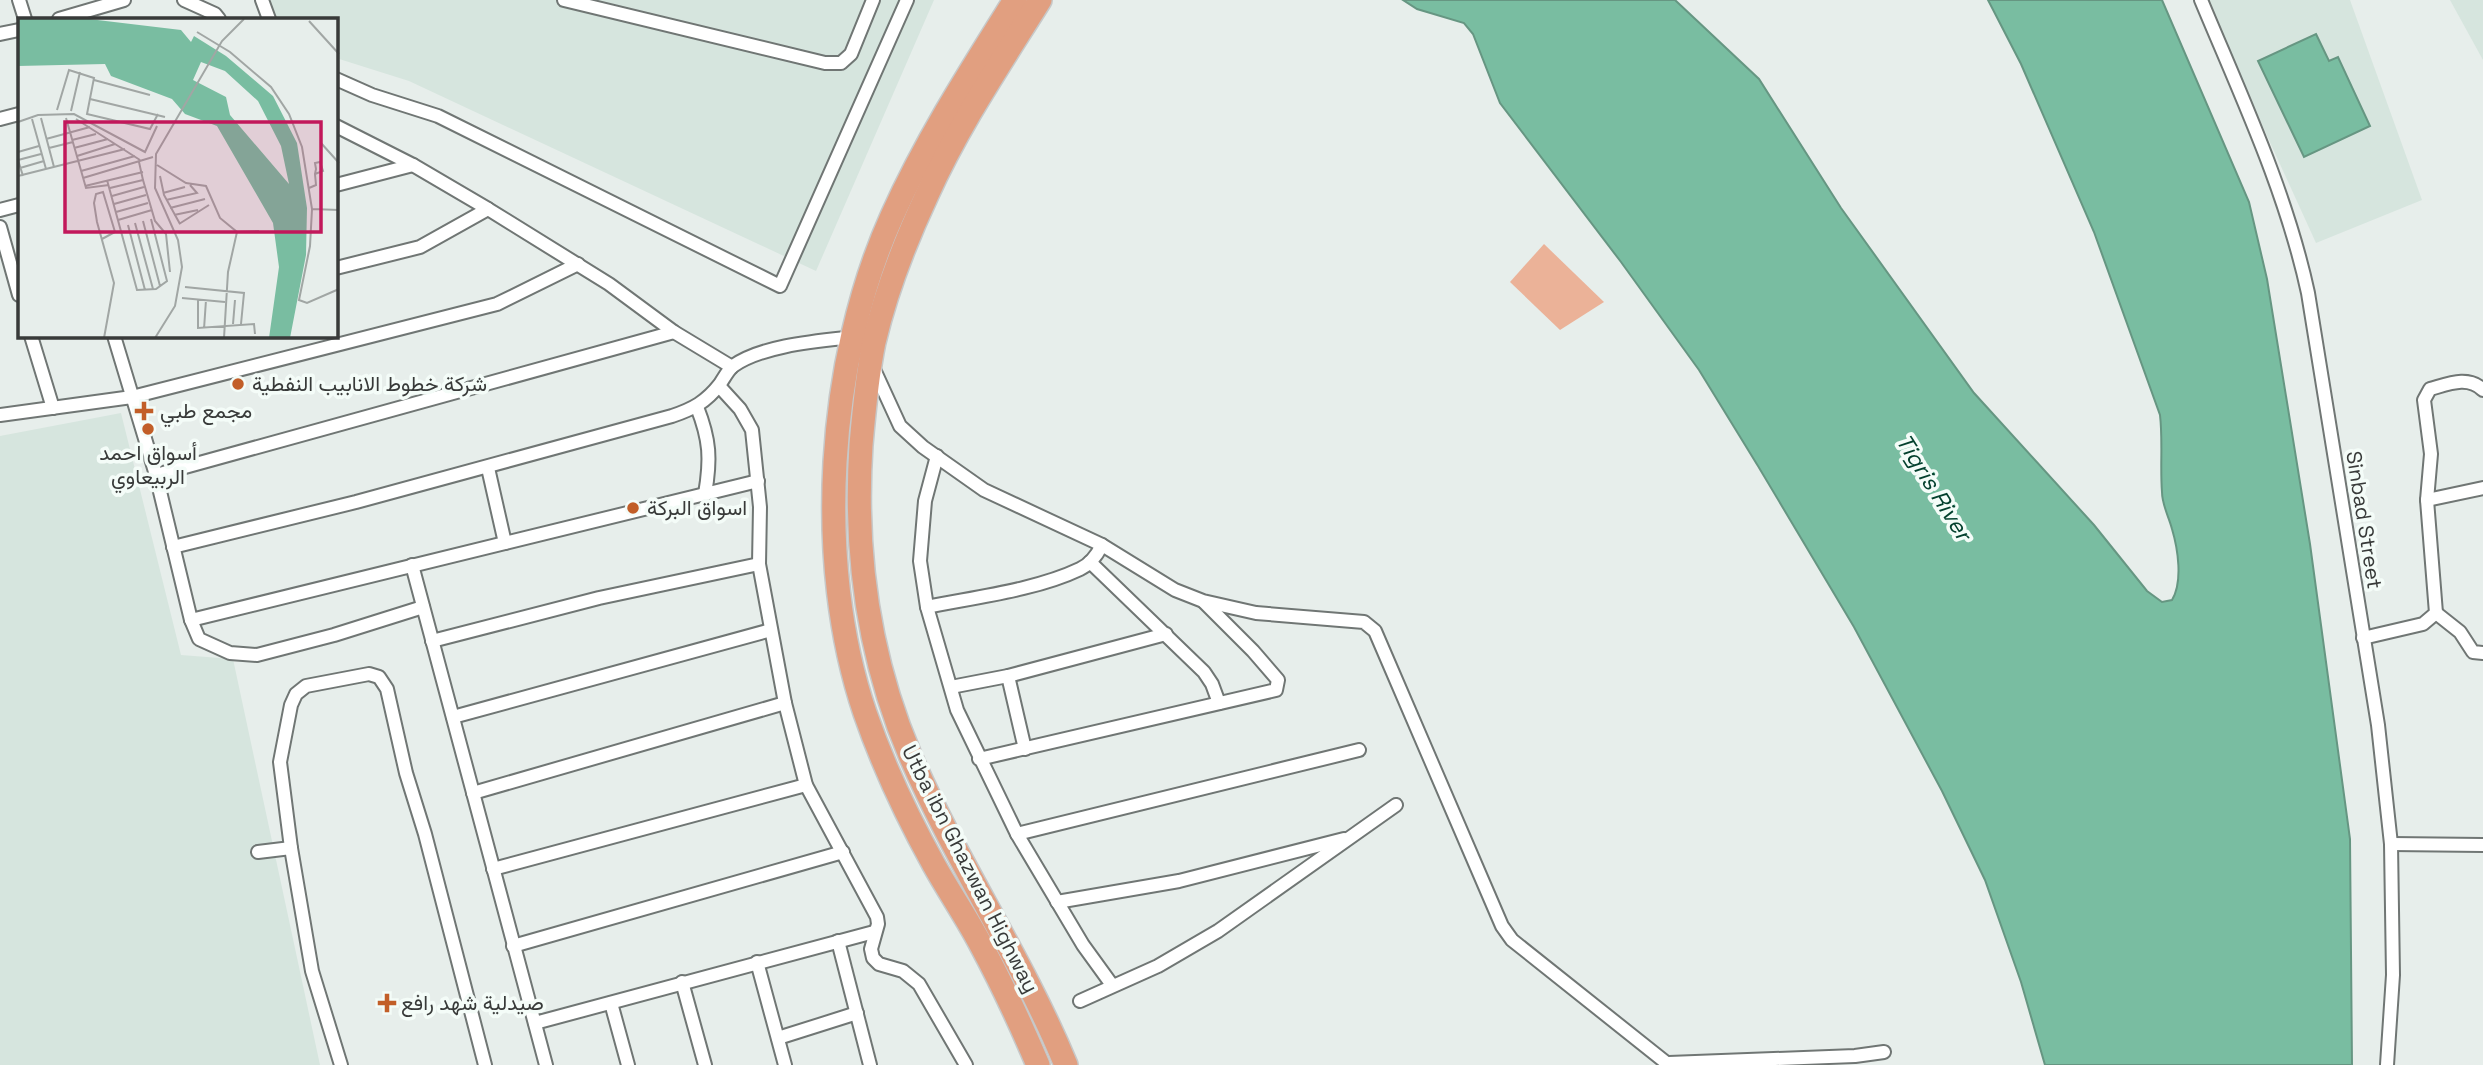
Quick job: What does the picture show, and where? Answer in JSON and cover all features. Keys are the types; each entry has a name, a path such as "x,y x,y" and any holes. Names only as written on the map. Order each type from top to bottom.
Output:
{"highway":[{"name":"Utba ibn Ghazwan Highway","path":"1015,0 941,120 907,184 878,250 871,311 871,361 863,418 859,513 866,606 878,661 893,710 911,757 954,845 1021,968 1066,1065"},
{"name":"Utba ibn Ghazwan Highway","path":"1038,1065 981,944 914,824 865,713 840,601 834,533 837,438 854,337 871,311 943,162 1040,0"}],"street":[{"path":"19,0 25,18"},
{"path":"62,18 124,0"},
{"path":"184,0 218,18"},
{"path":"262,0 269,18"},
{"path":"564,0 825,63 841,63 851,54 873,0"},
{"path":"338,80 438,116 780,286 907,0"},
{"name":"Sinbad Street","path":"2202,0 2270,164 2298,245 2311,306 2378,725 2391,844 2393,975 2387,1065"},
{"path":"0,34 18,30"},
{"path":"0,119 18,114"},
{"path":"338,127 413,165 488,209 609,284 674,332 732,367"},
{"path":"338,184 413,165"},
{"path":"0,211 18,205"},
{"path":"338,268 420,247 488,209"},
{"path":"0,228 18,291"},
{"path":"0,415 132,397 496,304 578,264"},
{"path":"156,475 674,332"},
{"path":"173,547 488,468 697,407 719,386 732,367 766,351 788,345 854,337"},
{"path":"33,338 53,408"},
{"path":"115,338 156,475 191,620 200,639 230,653 257,655 334,635 423,607"},
{"path":"871,361 900,426 984,490 1102,545 1175,590 1203,601 1256,613 1364,622 1375,631 1502,926 1512,940 1669,1064 1884,1052"},
{"path":"2483,390 2476,383 2459,381 2430,389 2424,400 2431,454 2427,500 2436,613 2460,632 2473,652 2483,653"},
{"path":"719,386 740,409 752,430 758,481 761,546 759,564 785,703 806,785 877,918 878,924 871,949 873,958 879,964 903,971 919,984 966,1065"},
{"path":"697,407 707,432 710,453 705,494"},
{"path":"937,456 925,501 920,561 927,607 957,710 1017,834 1083,945 1112,985"},
{"path":"488,468 505,543"},
{"path":"191,620 758,481"},
{"path":"2427,500 2483,488"},
{"path":"927,607 1028,586 1081,568 1090,562 1102,545"},
{"path":"1090,562 1204,672 1219,703"},
{"path":"432,641 599,598 759,564"},
{"path":"412,565 546,1065"},
{"path":"979,760 1276,690 1278,680 1203,601"},
{"path":"2363,638 2423,624 2436,613"},
{"path":"453,717 771,629"},
{"path":"951,687 1008,676 1166,634"},
{"path":"341,1065 312,971 291,848 280,762 293,699 306,686 369,674 379,677 387,689 406,773 425,834 485,1065"},
{"path":"1008,676 1025,749"},
{"path":"473,793 785,703"},
{"path":"1017,834 1359,750"},
{"path":"494,869 806,785"},
{"path":"1080,1001 1158,966 1217,931 1396,805"},
{"path":"1058,902 1179,881 1354,835"},
{"path":"2391,844 2483,845"},
{"path":"258,852 291,848"},
{"path":"513,946 843,852"},
{"path":"535,1023 874,932"},
{"path":"838,941 870,1065"},
{"path":"757,962 785,1065"},
{"path":"682,982 705,1065"},
{"path":"611,1003 628,1065"},
{"path":"778,1038 857,1013"}],"shaded area":[{"path":"271,0 934,0 816,271 409,81 338,59 338,18 271,18"},
{"path":"2205,0 2350,0 2422,200 2316,243"},
{"path":"2450,0 2483,0 2483,60"},
{"path":"1544,244 1604,302 1560,330 1510,282"},
{"path":"121,413 181,655 233,659 320,1065 0,1065 0,436"}],"water":[{"name":"Tigris River","path":"1403,0 1675,0 1759,79 1841,208 1974,393 2094,525 2147,591 2162,602 2172,600 2175,593 2178,556 2162,497 2160,415 2094,232 2021,64 1988,0 2162,0 2249,202 2267,279 2310,544 2350,839 2352,1065 2045,1065 2021,982 1985,880 1942,791 1854,627 1758,466 1699,370 1500,103 1473,34 1464,23 1417,9"},
{"path":"2316,34 2329,61 2338,57 2370,126 2304,157 2258,61"}],"place":[{"name":"شركة خطوط الانابيب النفطية","path":"238,384"},
{"name":"مجمع طبي","path":"144,411"},
{"name":"أسواق احمد الربيعاوي","path":"148,429"},
{"name":"اسواق البركة","path":"633,508"},
{"name":"صيدلية شهد رافع","path":"387,1003"}]}
